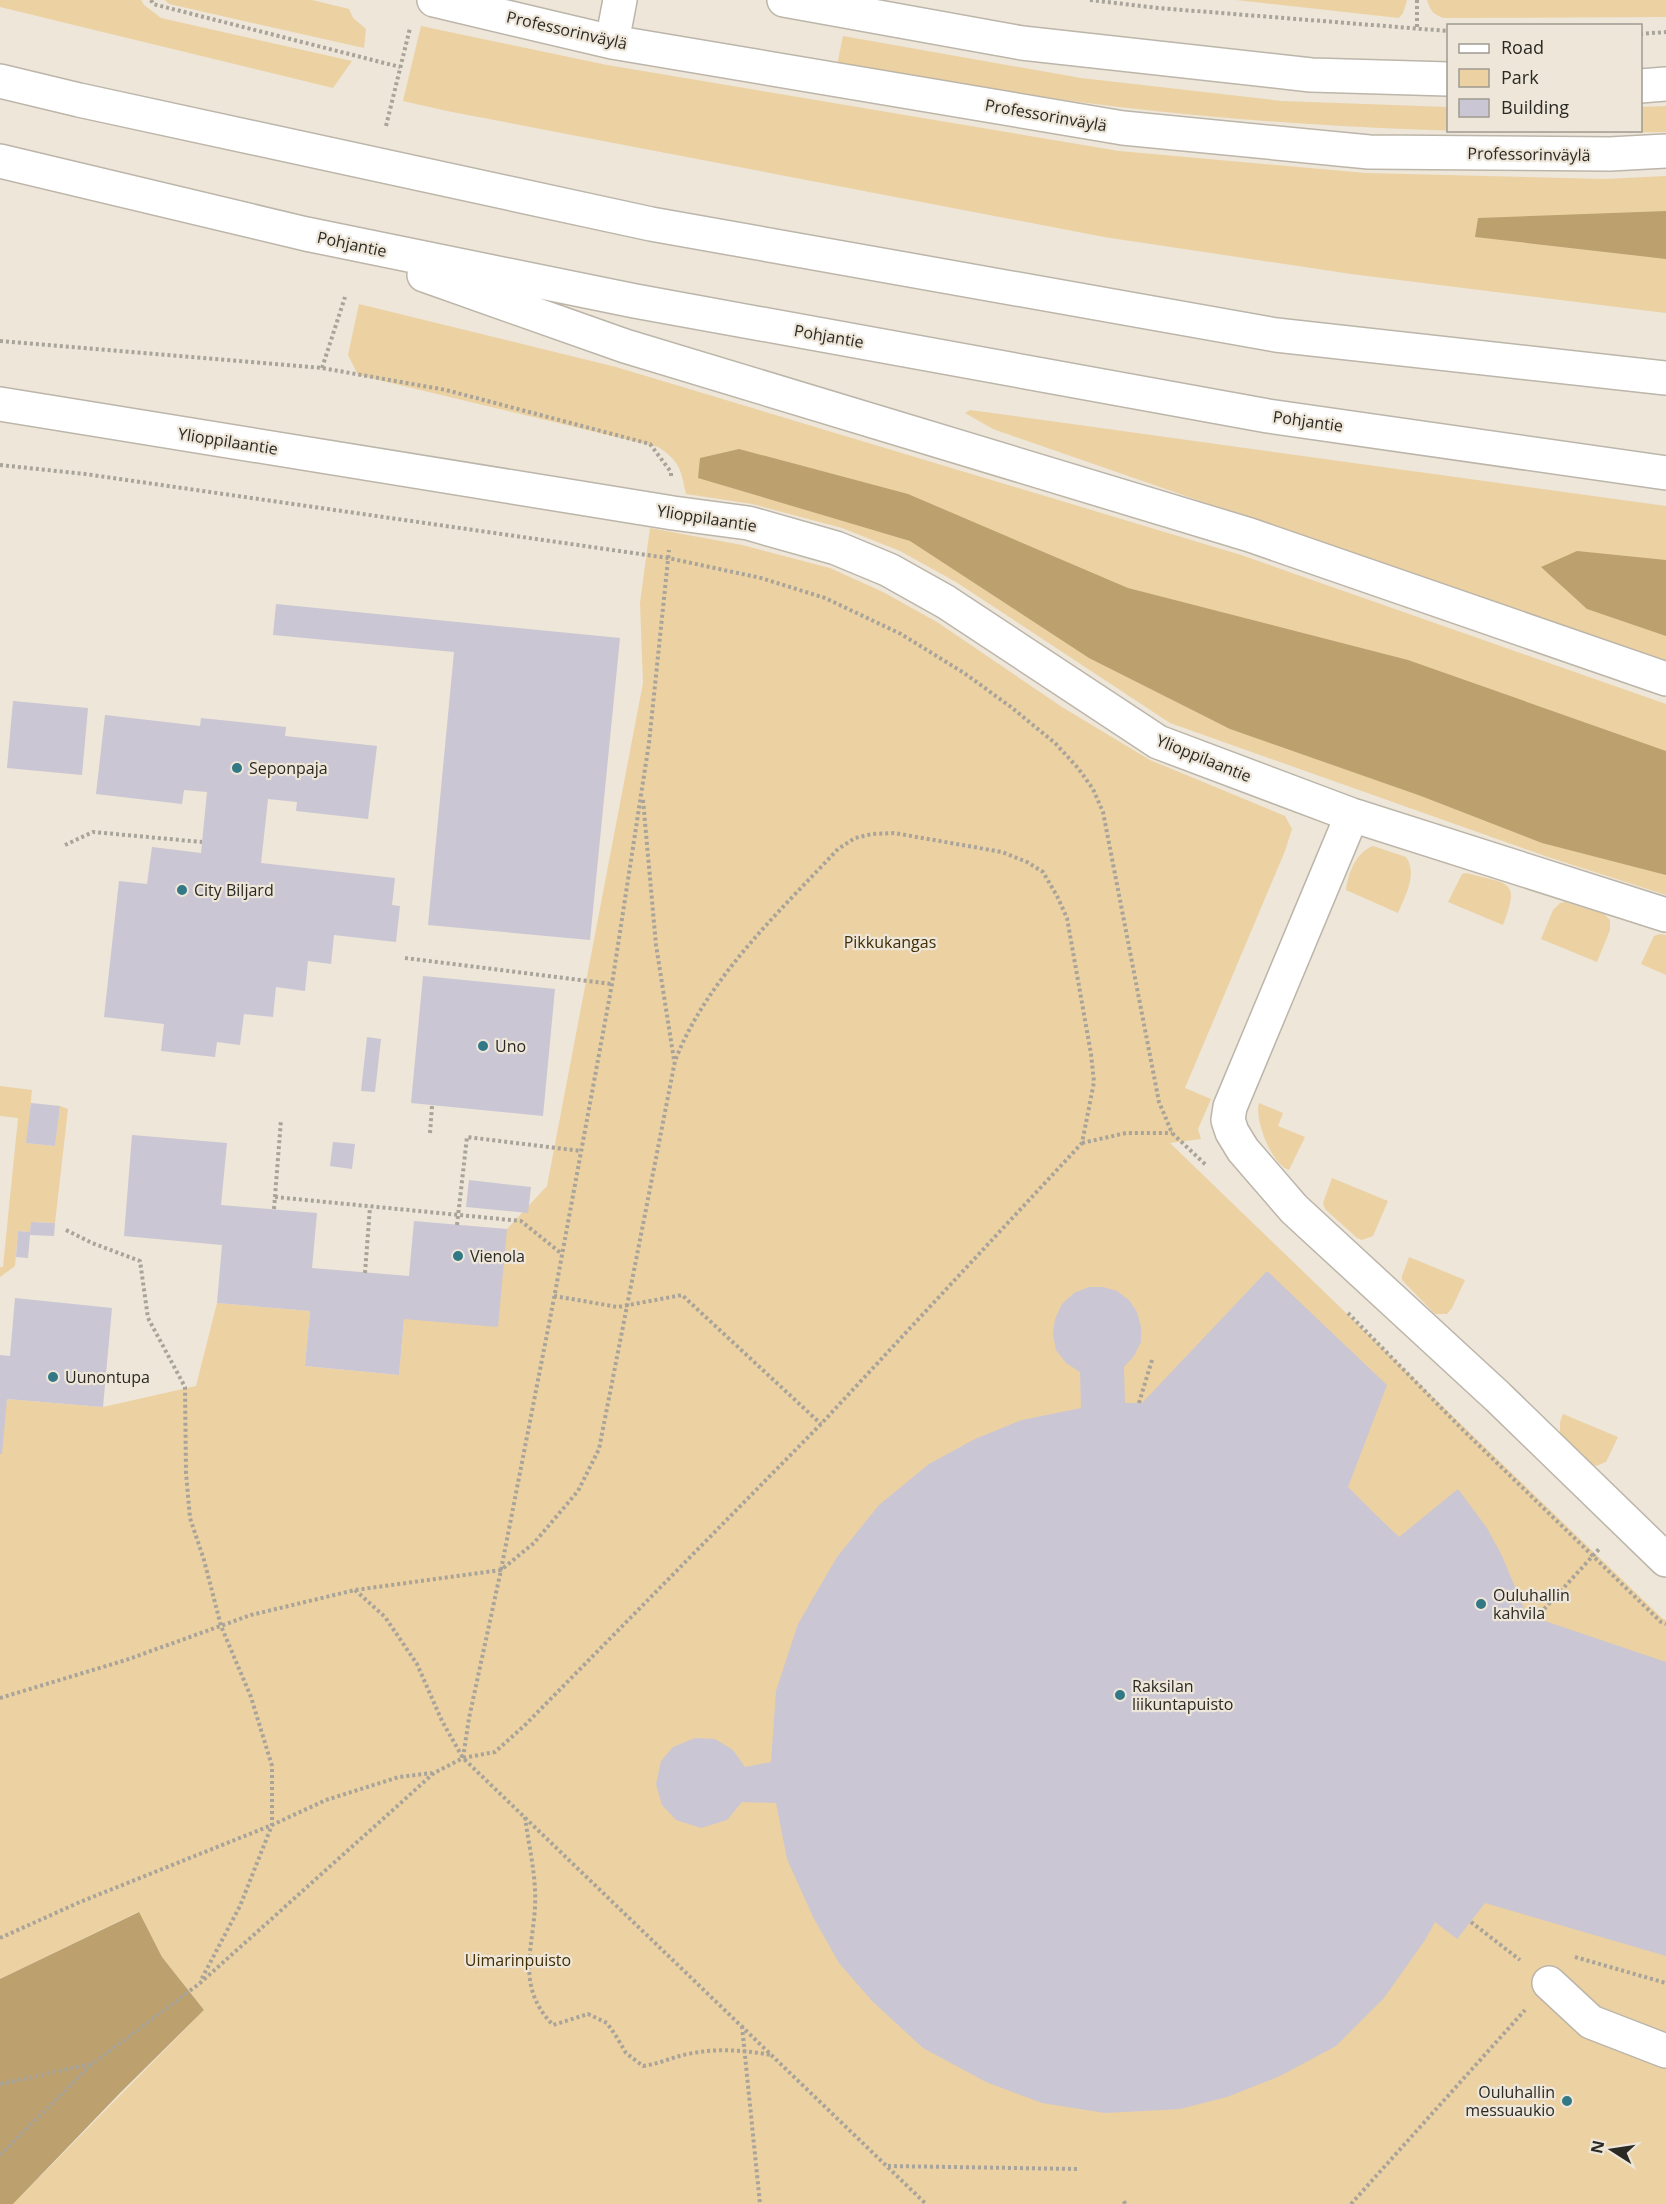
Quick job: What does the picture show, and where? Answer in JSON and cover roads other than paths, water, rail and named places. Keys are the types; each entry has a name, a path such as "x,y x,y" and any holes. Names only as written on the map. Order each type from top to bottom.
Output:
{"main road":[{"name":"Professorinväylä","path":"434,0 612,42 1123,128 1369,152 1610,154 1666,152"},
{"path":"612,42 620,0"},
{"path":"784,0 1022,43 1311,75 1447,80"},
{"path":"0,81 651,224 1276,334 1666,378"},
{"path":"1642,86 1666,84"},
{"name":"Pohjantie","path":"0,161 306,234 635,301 1268,416 1666,473"},
{"path":"306,234 625,346 1250,535 1666,679"},
{"name":"Ylioppilaantie","path":"0,404 673,513 748,523 836,548 889,570 946,602 1158,742 1352,816 1666,915"},
{"path":"1352,816 1230,1107 1228,1120 1232,1132 1243,1150 1294,1209 1498,1397 1666,1560"},
{"path":"1549,1983 1592,2022 1666,2051"}],"place":[{"name":"Seponpaja","path":"237,768"},
{"name":"City Biljard","path":"182,890"},
{"name":"Uno","path":"483,1046"},
{"name":"Vienola","path":"458,1256"},
{"name":"Uunontupa","path":"53,1377"},
{"name":"Ouluhallin kahvila","path":"1481,1604"},
{"name":"Raksilan liikuntapuisto","path":"1120,1695"},
{"name":"Ouluhallin messuaukio","path":"1567,2101"}],"park label":[{"name":"Pikkukangas","path":"890,942"},
{"name":"Uimarinpuisto","path":"518,1960"}]}
